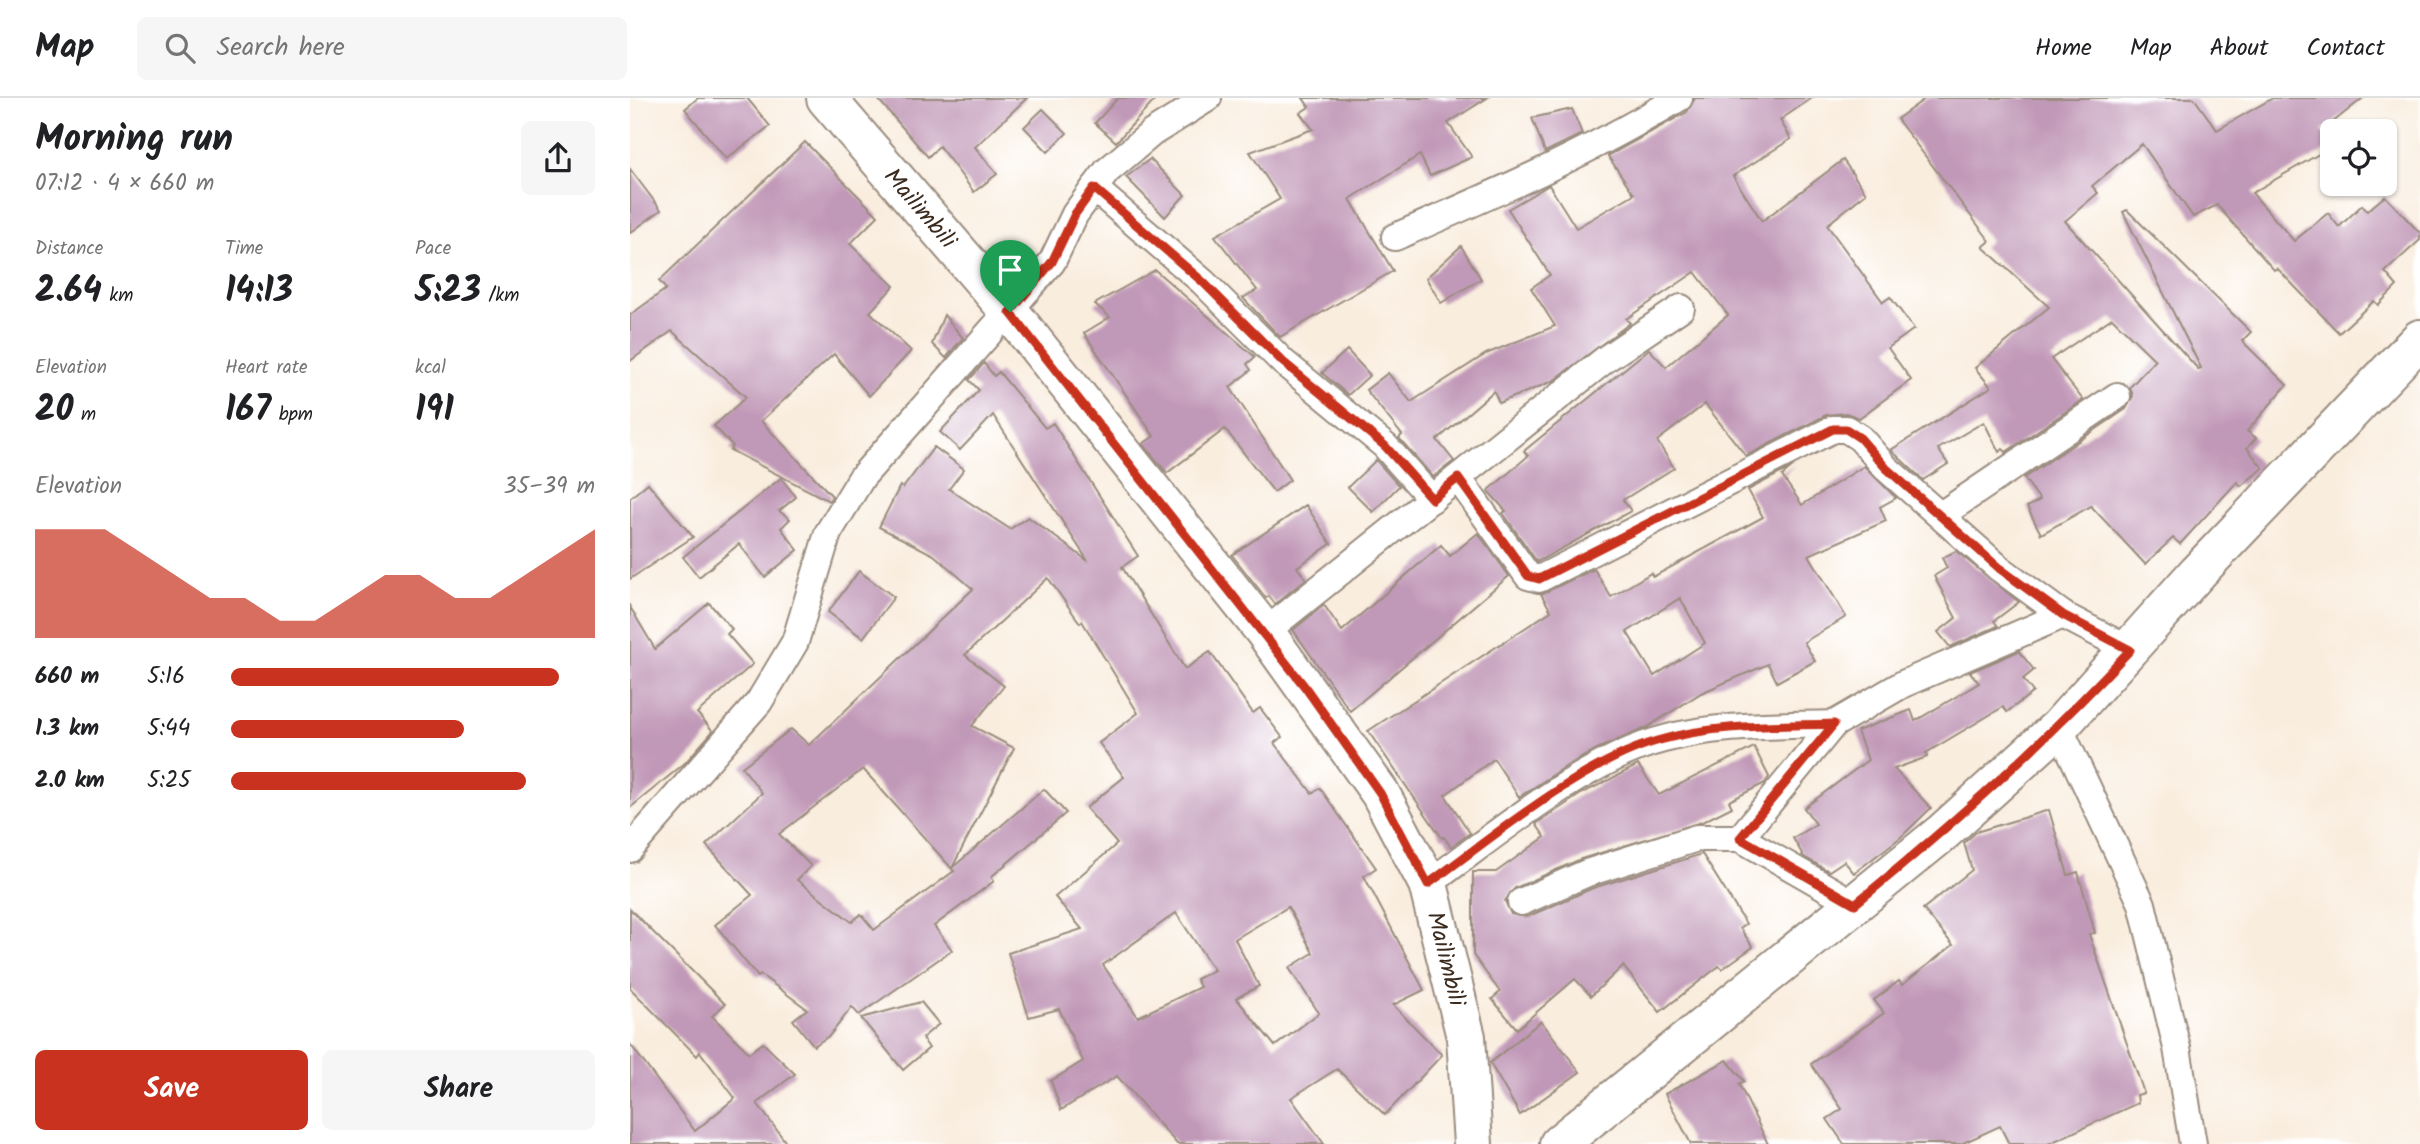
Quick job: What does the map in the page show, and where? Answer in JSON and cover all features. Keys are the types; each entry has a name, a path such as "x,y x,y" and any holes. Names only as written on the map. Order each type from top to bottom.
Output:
{"street":[{"name":"Mailimbili","path":"826,98 1010,312 1265,632 1380,793 1428,884 1466,1037 1473,1144"},
{"path":"630,849 759,702 795,642 828,533 862,477 897,434 1010,312 1052,262 1075,214 1107,171 1152,133 1208,98"},
{"path":"1395,237 1590,149 1679,98"},
{"path":"1094,188 1203,282 1283,362 1385,446 1432,499"},
{"path":"1265,632 1607,358 1681,308"},
{"path":"1559,1144 1942,833 2059,727 2198,572 2420,339"},
{"path":"1941,515 2117,396"},
{"path":"1458,478 1528,576 1539,579 1833,429 1846,429 1860,438 1886,468 1999,568 2063,615 2130,650"},
{"path":"1740,838 1834,724 1903,684 2063,615"},
{"path":"1428,884 1591,770 1662,739 1732,727 1834,724"},
{"path":"2059,727 2142,904 2178,1048 2193,1144"},
{"path":"1521,902 1587,873 1697,838 1740,838 1855,904"}],"building":[{"path":"698,98 747,98 770,126 726,159 685,109"},
{"path":"877,98 1027,98 975,147 997,174 974,192 939,146 928,157"},
{"path":"1118,98 1157,98 1116,142 1095,123"},
{"path":"1303,98 1487,98 1448,123 1472,157 1430,176 1420,155 1350,199 1393,271 1280,337 1243,298 1257,290 1215,236 1280,199 1250,152 1313,129 1300,113 1309,107"},
{"path":"1695,98 1812,98 1780,120 1791,139 1733,176 1762,221 1843,160 1866,193 1827,225 1883,302 1890,297 1914,329 1888,348 1911,380 1859,418 1846,413 1826,415 1746,456 1705,404 1657,441 1674,468 1623,500 1631,511 1537,562 1503,513 1506,511 1488,491 1528,456 1524,451 1649,349 1666,367 1728,315 1695,272 1626,319 1630,323 1553,381 1499,403 1494,391 1437,440 1454,461 1433,477 1399,438 1402,435 1366,390 1388,373 1411,402 1486,354 1555,326 1531,288 1550,275 1508,209 1549,185 1576,228 1634,194 1608,156 1687,112"},
{"path":"1926,98 2194,98 2217,130 2273,98 2363,98 2337,119 2320,119 2320,153 2252,193 2294,241 2328,213 2339,227 2362,205 2367,211 2385,196 2420,233 2420,240 2385,272 2397,286 2378,305 2374,301 2339,333 2277,268 2274,270 2217,205 2193,217 2142,144 2092,186 2098,193 2065,221 2198,369 2201,368 2123,212 2127,210 2251,332 2242,341 2287,385 2247,431 2256,438 2247,448 2263,468 2241,486 2237,482 2180,544 2173,538 2145,564 2091,506 2041,534 2027,507 2040,500 2024,478 2126,409 2133,396 2130,387 2155,360 2112,318 2051,359 2083,400 2006,452 2003,449 1999,452 1984,422 1938,449 1948,464 1923,480 1891,450 1991,387 1975,368 2049,307 1983,247 1990,241 1897,119"},
{"path":"1043,109 1067,133 1048,152 1024,127"},
{"path":"1572,109 1582,134 1545,152 1532,118"},
{"path":"805,142 878,216 850,244 894,286 870,312 911,351 869,396 834,354 761,421 832,496 829,501 730,450 733,446 714,426 746,397 672,331 630,361 630,315 666,289 659,281"},
{"path":"1150,159 1185,195 1165,217 1126,177"},
{"path":"630,169 661,210 630,233"},
{"path":"1461,246 1481,279 1441,303 1426,278"},
{"path":"1155,270 1255,357 1247,364 1251,370 1230,387 1290,480 1274,492 1225,429 1167,473 1143,444 1154,436 1084,333 1110,317 1095,304"},
{"path":"944,315 963,338 946,358 932,344"},
{"path":"1347,350 1370,375 1348,395 1322,373"},
{"path":"984,363 994,376 999,372 1045,428 1053,423 1138,556 1122,567 1185,669 1210,652 1253,713 1260,708 1282,737 1274,743 1312,793 1320,788 1376,868 1364,876 1424,990 1393,1005 1442,1055 1385,1115 1337,1069 1291,1098 1324,1144 1177,1144 1117,1076 1061,1110 1051,1081 1083,1061 1059,1009 1029,1017 1008,953 1082,929 1055,897 1117,844 1086,808 1124,777 1099,743 1138,713 1082,621 1080,623 1048,578 965,655 1004,686 972,726 1014,748 952,868 1044,789 1066,813 991,877 994,881 934,926 952,950 859,1015 852,1007 830,1035 814,1046 793,1020 807,1009 761,975 758,977 715,925 752,895 706,845 762,793 742,767 791,729 809,745 973,589 934,555 879,527 900,486 903,488 934,447 964,469 949,489 1010,529 1028,517 1088,561 993,415 960,450 940,432 979,390 969,380","holes":["863,769 954,871 874,930 861,914 852,922 797,880 811,866 779,834","1288,907 1313,953 1289,968 1319,1013 1275,1046 1236,998 1259,986 1235,939","1176,913 1214,970 1196,979 1200,987 1138,1017 1103,965"]},
{"path":"1376,460 1399,486 1373,512 1348,487"},
{"path":"1794,466 1782,476 1802,505 1864,466 1896,498 1880,507 1886,521 1809,555 1846,617 1804,642 1815,661 1777,682 1768,664 1701,693 1646,728 1597,749 1565,767 1519,797 1494,759 1445,795 1470,833 1451,847 1368,731 1551,611 1541,594 1594,569 1611,597 1651,573 1653,577 1763,517 1748,490","holes":["1680,598 1705,643 1654,676 1627,632"]},
{"path":"781,478 796,497 779,511 790,519 781,528 798,550 765,577 739,544 699,577 683,557"},
{"path":"648,483 693,537 630,579 630,498"},
{"path":"1306,505 1331,544 1297,567 1306,579 1275,604 1269,596 1266,598 1232,555"},
{"path":"1478,533 1509,576 1350,711 1293,630 1324,605 1342,631 1441,545 1450,556"},
{"path":"1956,551 2019,602 1994,621 1998,626 1950,647 1938,632 1956,618 1934,576 1947,568 1942,558"},
{"path":"859,571 894,597 863,638 828,612"},
{"path":"709,603 732,629 727,634 753,664 697,713 713,731 685,763 630,808 630,607 655,649"},
{"path":"2019,651 2034,670 2023,679 2033,692 2007,712 2003,707 1926,753 1927,757 1894,769 1931,808 1901,837 1854,873 1844,861 1829,871 1804,857 1793,838 1816,824 1804,808 1868,760 1857,731 1911,710 1915,721 1979,683 1970,672"},
{"path":"1754,747 1769,777 1765,783 1729,801 1732,807 1702,822 1581,859 1515,888 1505,901 1511,914 1527,917 1593,888 1702,854 1746,924 1740,928 1753,947 1722,969 1719,966 1660,1012 1623,966 1591,996 1575,979 1517,1029 1492,999 1500,992 1473,955 1473,872 1496,872 1545,837 1536,824 1581,794 1638,765 1659,795"},
{"path":"2049,810 2068,875 2078,872 2095,933 2089,934 2144,1093 2137,1095 2138,1103 2048,1144 2009,1144 2000,1126 1961,1144 1844,1144 1827,1119 1842,1109 1811,1064 1884,1013 1874,1000 1899,981 1902,985 1953,945 1923,909 1972,870 1964,843 1976,832"},
{"path":"630,909 725,1004 712,1016 749,1053 763,1043 795,1074 757,1103 787,1144 630,1144 630,1044 695,1131 735,1098 700,1052 697,1056 630,988"},
{"path":"921,1002 939,1024 922,1038 929,1048 903,1070 861,1018"},
{"path":"1541,1021 1580,1072 1520,1115 1490,1063"},
{"path":"1727,1060 1744,1081 1739,1084 1768,1144 1691,1144 1665,1094"}],"route":[{"path":"1094,188 1203,282 1283,362 1385,446 1432,499 1458,478 1528,576 1539,579 1768,465 1833,429 1846,429 1860,438 1886,468 1974,543 1999,568 2063,615 2130,650 2059,727 1942,833 1855,904 1740,838 1834,724 1732,727 1662,739 1591,770 1428,884 1380,793 1265,632 1187,538 1010,312 1052,262 1075,214 1094,188"}]}
